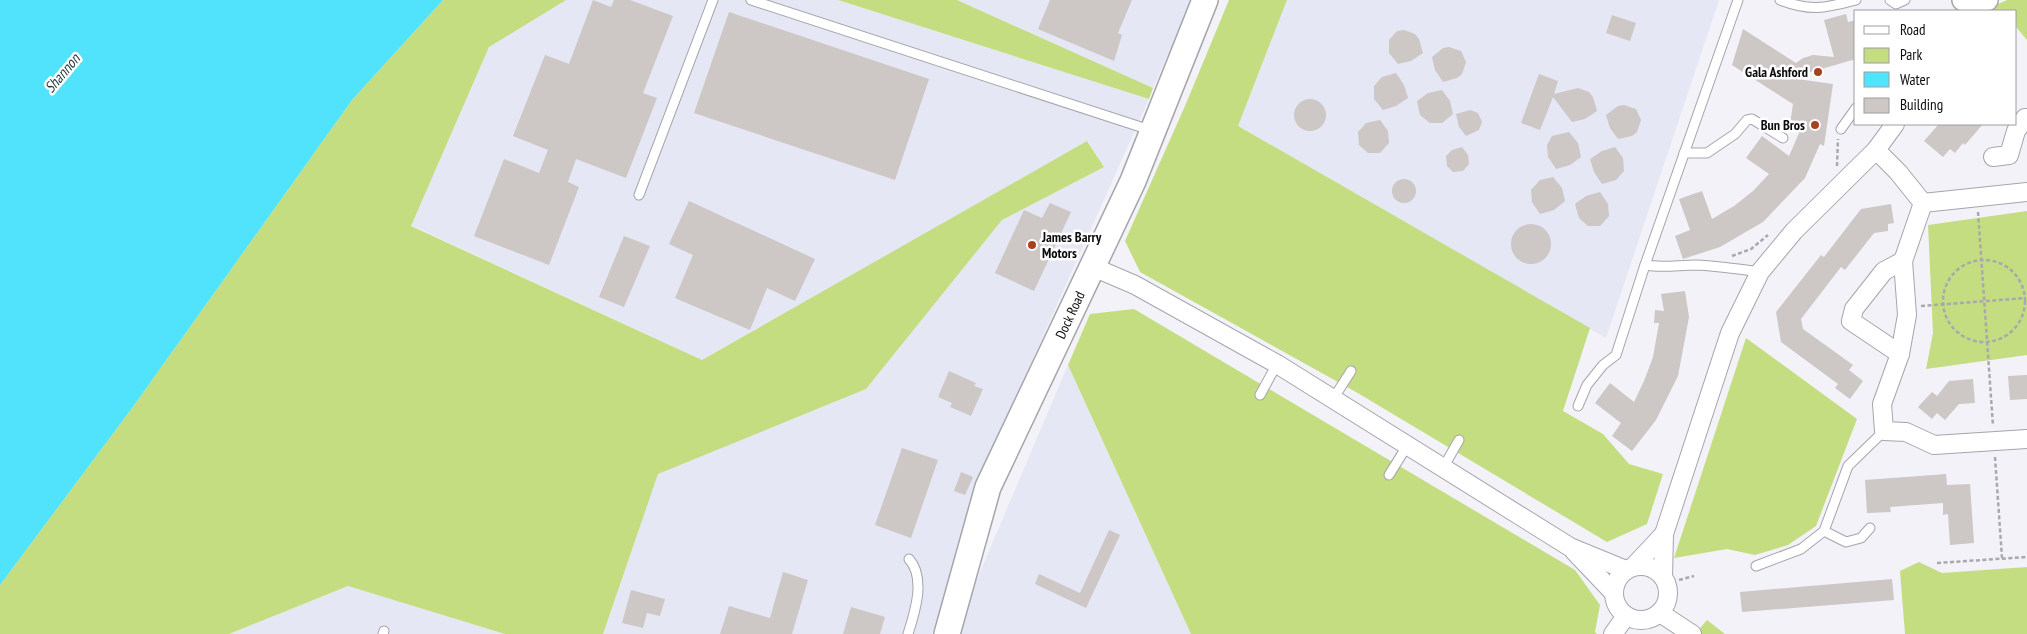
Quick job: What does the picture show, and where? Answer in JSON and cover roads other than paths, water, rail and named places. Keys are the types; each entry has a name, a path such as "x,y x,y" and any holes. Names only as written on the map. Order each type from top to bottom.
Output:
{"main road":[{"name":"Dock Road","path":"947,634 988,487 1133,181 1205,0"}],"street":[{"path":"1993,157 2009,155 2016,130 2026,114"},
{"path":"1664,534 1615,583 1613,592 1619,610 1634,620 1643,620 1660,613 1666,605 1668,596 1665,580 1664,534 1730,333 1760,272 1794,231 1876,150 1894,125"},
{"path":"1876,150 1898,172 1923,203"},
{"path":"1923,203 2027,192"},
{"path":"1923,203 1903,261 1907,315 1900,354 1882,404 1884,432 1906,432 1934,445 2027,439"},
{"path":"1900,354 1851,321 1854,308 1884,271 1903,261"},
{"path":"1093,267 1135,285 1277,364 1570,547 1630,568 1651,567 1665,580"},
{"path":"1570,547 1613,592"},
{"path":"1660,613 1692,634"},
{"path":"1613,634 1626,616"}],"lane":[{"path":"639,195 714,0"},
{"path":"751,0 1153,131"},
{"path":"1578,406 1586,385 1603,365 1616,355 1645,265 1738,0"},
{"path":"1780,0 1797,6 1822,9 1856,0"},
{"path":"1895,5 1905,0"},
{"path":"1841,129 1854,111"},
{"path":"1684,154 1707,153 1734,134 1747,120 1752,119 1783,138"},
{"path":"1645,265 1658,267 1695,265 1760,272"},
{"path":"1260,395 1277,364"},
{"path":"1333,399 1351,371"},
{"path":"1756,566 1802,549 1824,531 1848,466 1884,432"},
{"path":"1443,468 1459,440"},
{"path":"1389,474 1408,446"},
{"path":"1824,531 1846,542 1861,538 1870,528"},
{"path":"908,634 918,592 916,570 909,560"}],"water":[{"name":"Shannon","path":"0,0 443,0 352,100 132,408 0,585"}],"place":[{"name":"Gala Ashford","path":"1818,72"},
{"name":"Bun Bros","path":"1815,125"},
{"name":"James Barry Motors","path":"1032,245"}]}
